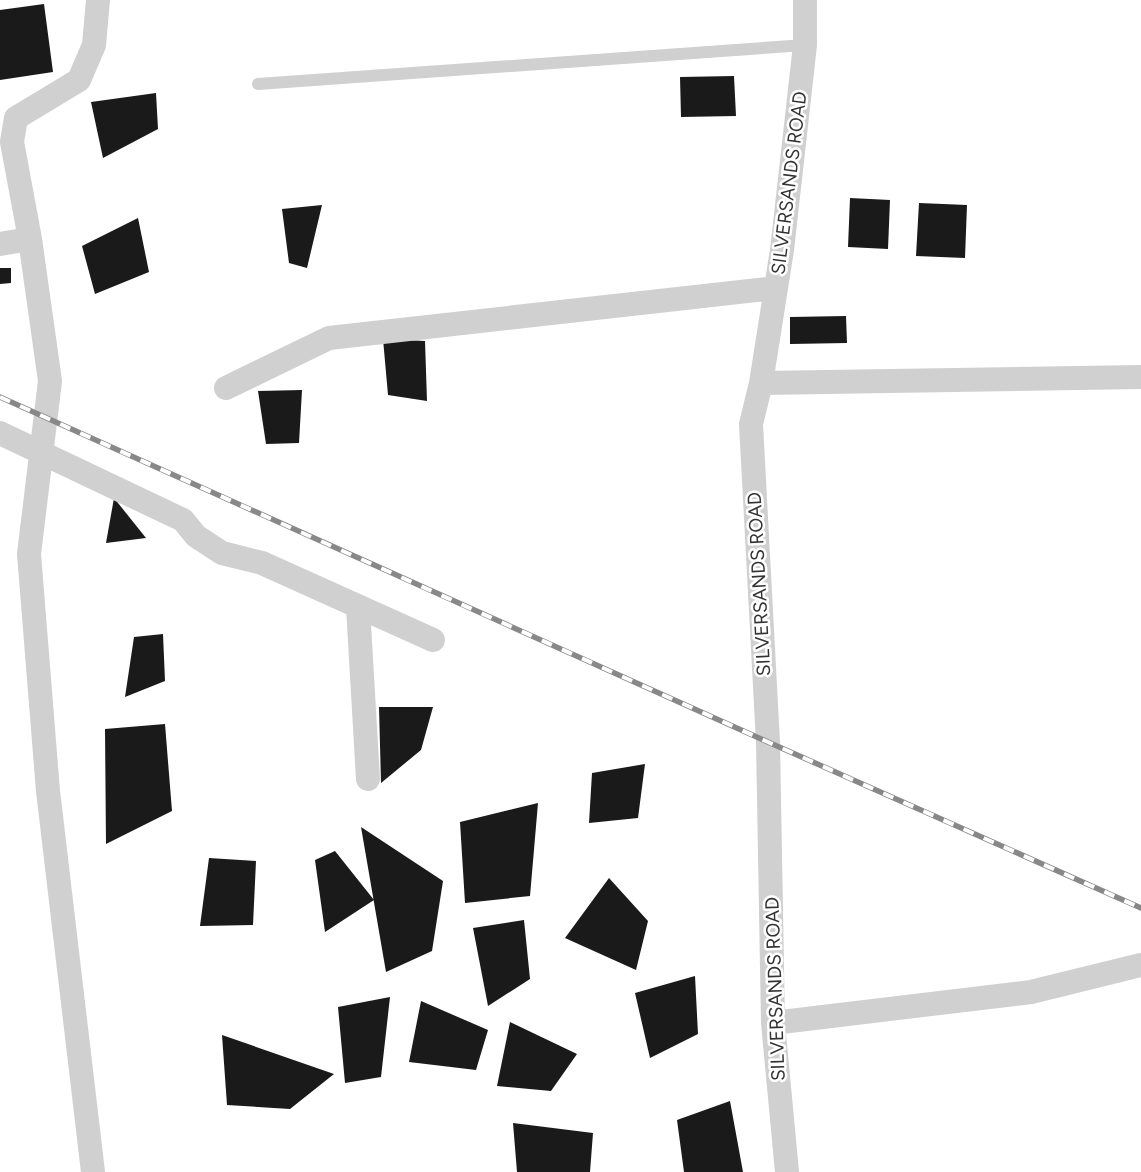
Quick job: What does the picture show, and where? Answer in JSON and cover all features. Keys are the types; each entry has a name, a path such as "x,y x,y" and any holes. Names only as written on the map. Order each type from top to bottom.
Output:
{"street":[{"path":"93,1172 48,791 29,554 50,381 30,239 8,118 79,80 94,45 98,0"},
{"name":"SILVERSANDS ROAD","path":"787,1172 773,1022 768,742 751,424 761,383 782,250 806,46 805,0"},
{"path":"0,244 30,239"},
{"path":"226,388 330,338 775,288"},
{"path":"761,383 1141,376"},
{"path":"0,433 183,520 196,536 222,553 262,563 433,640"},
{"path":"358,607 368,779"},
{"path":"773,1022 1031,992 1141,965"}],"lane":[{"path":"258,84 806,46"}],"building":[{"path":"44,4 53,72 0,80 0,10"},
{"path":"734,76 736,116 681,117 680,77"},
{"path":"156,93 158,129 103,158 91,102"},
{"path":"850,198 890,200 888,249 848,247"},
{"path":"919,203 967,205 965,258 916,256"},
{"path":"322,205 307,268 289,263 282,209"},
{"path":"138,218 149,272 95,294 82,246"},
{"path":"0,268 11,268 11,283 0,284"},
{"path":"846,316 847,343 790,344 790,317"},
{"path":"383,339 425,341 427,401 388,395"},
{"path":"302,390 299,443 266,444 258,391"},
{"path":"114,498 146,538 106,543"},
{"path":"163,634 165,681 125,697 134,637"},
{"path":"379,707 433,707 421,750 381,783"},
{"path":"165,724 172,811 106,844 105,729"},
{"path":"645,764 638,818 589,823 592,773"},
{"path":"538,803 530,896 465,903 460,822"},
{"path":"361,827 443,881 432,951 386,972"},
{"path":"335,851 374,900 325,932 315,860"},
{"path":"209,858 256,861 253,925 200,926"},
{"path":"609,878 648,921 636,970 565,938"},
{"path":"524,920 530,979 488,1006 473,928"},
{"path":"695,976 698,1034 650,1058 635,993"},
{"path":"390,997 381,1077 345,1083 338,1007"},
{"path":"421,1001 488,1030 476,1070 409,1062"},
{"path":"510,1022 577,1054 551,1091 497,1086"},
{"path":"222,1035 334,1074 290,1109 227,1105"},
{"path":"730,1101 743,1172 684,1172 677,1120"},
{"path":"513,1123 593,1133 590,1172 517,1172"}],"railway":[{"path":"0,397 1141,908"}]}
